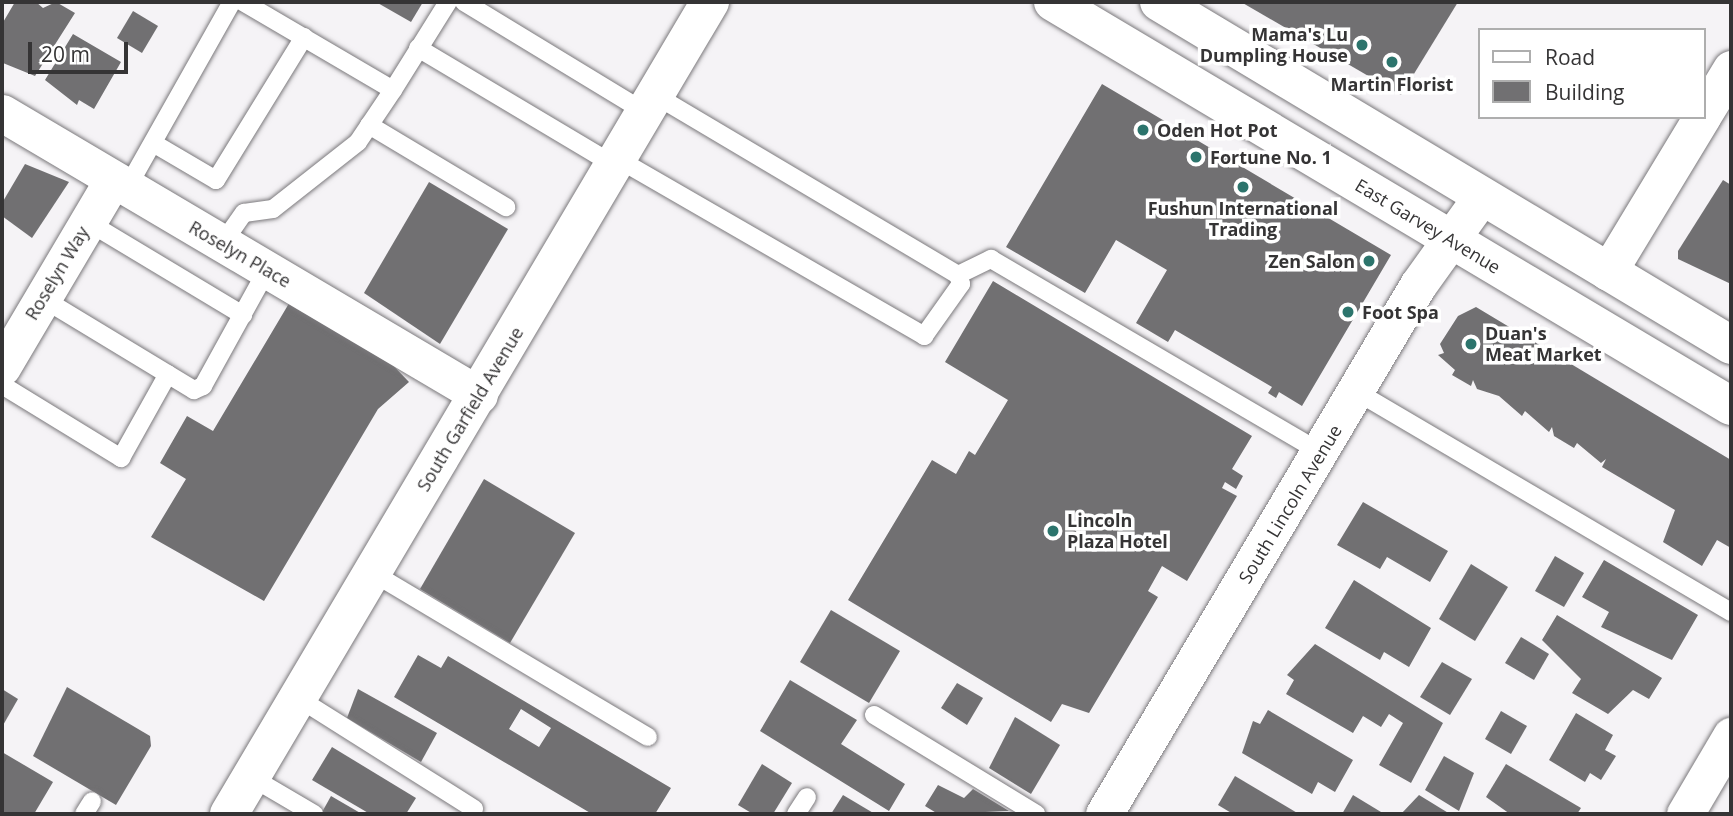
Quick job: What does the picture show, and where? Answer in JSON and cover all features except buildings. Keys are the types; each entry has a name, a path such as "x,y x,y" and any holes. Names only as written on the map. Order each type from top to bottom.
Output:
{"main road":[{"name":"South Garfield Avenue","path":"229,814 710,2"},
{"name":"East Garvey Avenue","path":"1053,2 1731,406"},
{"path":"1159,2 1731,345"}],"street":[{"path":"1705,113 1731,69"},
{"name":"Roselyn Place","path":"2,113 479,395"},
{"path":"1608,272 1701,119"},
{"name":"Roselyn Way","path":"2,367 88,222 120,184"},
{"name":"South Lincoln Avenue","path":"1104,814 1320,452 1359,393 1418,285 1454,241 1481,197"},
{"path":"1685,814 1731,736"}],"lane":[{"path":"120,184 153,143 232,2"},
{"path":"243,2 393,90"},
{"path":"222,244 244,213 273,209 358,142 448,2"},
{"path":"418,48 924,336 961,285 958,275 464,2"},
{"path":"153,143 216,180 304,37"},
{"path":"369,125 506,207"},
{"path":"88,222 243,315"},
{"path":"958,275 991,259 1320,452"},
{"path":"42,298 194,390 203,386 267,270"},
{"path":"2,385 121,458 168,374"},
{"path":"1359,393 1731,612"},
{"path":"373,573 648,737"},
{"path":"298,698 474,809"},
{"path":"874,715 1036,814"},
{"path":"251,778 314,814"},
{"path":"796,814 807,797"}],"place":[{"name":"Mama's Lu Dumpling House","path":"1362,45"},
{"name":"Martin Florist","path":"1392,62"},
{"name":"Oden Hot Pot","path":"1143,130"},
{"name":"Fortune No. 1","path":"1196,157"},
{"name":"Fushun International Trading","path":"1243,187"},
{"name":"Zen Salon","path":"1369,261"},
{"name":"Foot Spa","path":"1348,312"},
{"name":"Duan's Meat Market","path":"1471,344"},
{"name":"Lincoln Plaza Hotel","path":"1053,531"}]}
